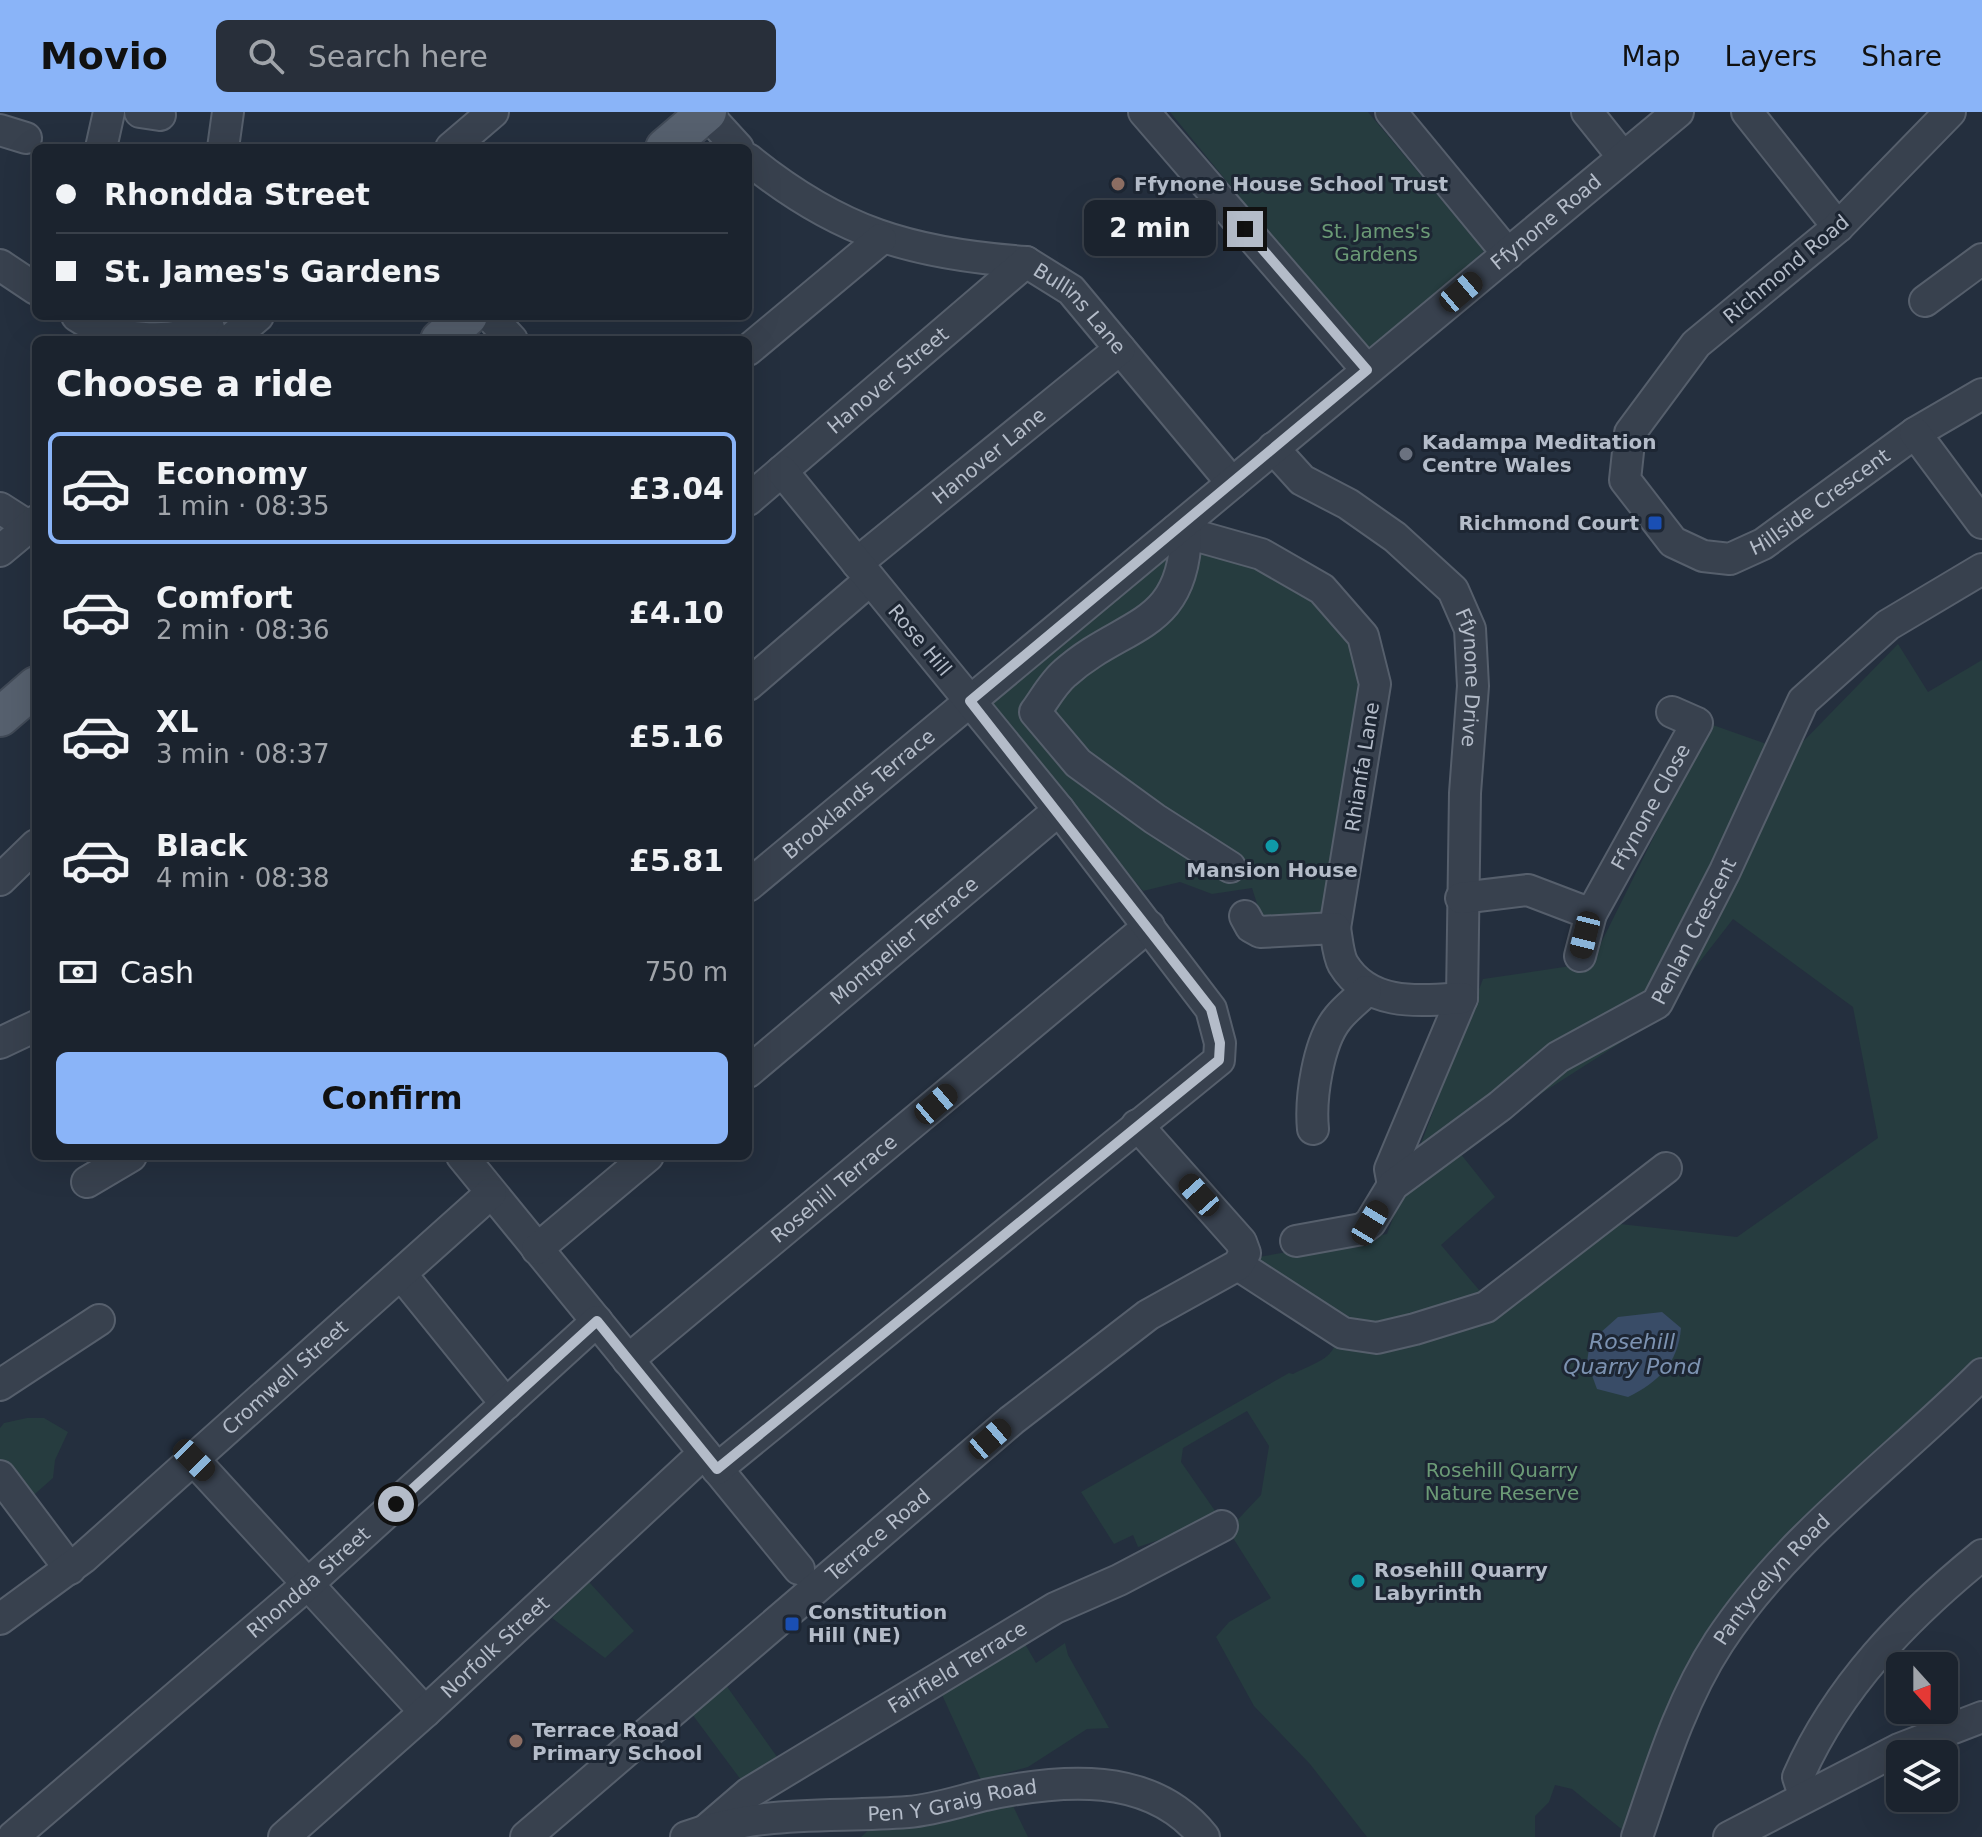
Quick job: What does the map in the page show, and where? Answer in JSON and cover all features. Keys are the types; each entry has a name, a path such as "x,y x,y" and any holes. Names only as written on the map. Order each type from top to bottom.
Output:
{"main road":[{"path":"670,144 706,112"},
{"path":"445,336 463,320"},
{"path":"0,717 32,689"}],"street":[{"path":"102,144 109,112"},
{"path":"224,144 228,112"},
{"path":"456,144 493,112"},
{"path":"706,112 734,144"},
{"path":"1144,112 1367,370"},
{"path":"1391,112 1508,254"},
{"path":"1587,112 1623,157"},
{"name":"Ffynone Road","path":"970,701 1181,532 1273,448 1678,112"},
{"path":"1747,112 1838,227"},
{"name":"Richmond Road","path":"1630,433 1696,344 1838,227 1950,112"},
{"name":"Bullins Lane","path":"752,162 789,192 881,239 1026,262 1044,270 1071,290 1232,483"},
{"path":"752,347 881,239"},
{"path":"1925,301 1982,259"},
{"name":"Hanover Street","path":"752,497 1026,262"},
{"path":"0,265 32,286"},
{"path":"83,320 94,327 131,336"},
{"path":"195,336 247,320"},
{"path":"494,320 508,336"},
{"name":"Hanover Lane","path":"752,681 864,572 1120,349"},
{"name":"Hillside Crescent","path":"1630,433 1625,480 1673,542 1703,556 1730,559 1763,544 1915,433 1982,394"},
{"path":"1915,433 1982,523"},
{"name":"Ffynone Drive","path":"1273,448 1302,480 1348,504 1395,537 1453,590 1470,629 1473,686 1461,898 1462,998"},
{"name":"Rose Hill","path":"782,471 1059,810 1211,1009 1220,1043 1219,1060 1137,1125"},
{"path":"0,508 32,525"},
{"path":"0,551 32,527"},
{"path":"1181,532 1185,562 1170,600 1145,622 1065,673 1035,712 1078,763 1155,819 1230,867"},
{"name":"Rhianfa Lane","path":"1181,532 1261,554 1322,589 1363,636 1375,684 1335,928"},
{"name":"Penlan Crescent","path":"1296,1241 1362,1229 1370,1223 1393,1185 1500,1106 1558,1057 1657,1003 1725,871 1803,701 1888,625 1982,569"},
{"name":"Brooklands Terrace","path":"752,883 970,701"},
{"name":"Ffynone Close","path":"1580,956 1591,914 1697,723 1672,712"},
{"name":"Montpelier Terrace","path":"752,1069 1059,810"},
{"path":"0,880 32,849"},
{"path":"1461,898 1528,890 1591,914"},
{"path":"1245,916 1251,927 1260,932 1335,928 1342,963 1366,991 1414,1001 1462,998 1390,1169 1393,1185"},
{"name":"Rosehill Terrace","path":"628,1360 1149,926"},
{"path":"1303,1114 1336,1020 1366,991"},
{"path":"0,1043 32,1028"},
{"path":"1137,1125 1241,1242 1242,1259 1343,1333 1377,1338 1486,1307 1666,1168"},
{"name":"Norfolk Street","path":"284,1837 711,1461 1137,1125"},
{"path":"87,1182 124,1160"},
{"path":"465,1160 799,1569"},
{"path":"537,1249 643,1160"},
{"name":"Cromwell Street","path":"0,1619 70,1569 491,1193"},
{"name":"Terrace Road","path":"526,1837 1012,1420 1148,1315 1242,1259"},
{"path":"401,1274 506,1404"},
{"path":"0,1385 99,1320"},
{"name":"Rhondda Street","path":"13,1837 308,1584 597,1321"},
{"name":"Pantycelyn Road","path":"1637,1837 1674,1727 1718,1644 1754,1594 1809,1534 1982,1374"},
{"path":"194,1460 425,1712"},
{"path":"0,1476 70,1569"},
{"name":"Fairfield Terrace","path":"696,1833 749,1793 1055,1608 1119,1580 1222,1526"},
{"path":"1804,1795 1798,1777 1813,1744 1870,1659 1982,1555"},
{"path":"1729,1837 1804,1795 1899,1749 1982,1717"},
{"name":"Pen Y Graig Road","path":"696,1833 759,1817 911,1812 1051,1783 1127,1787 1167,1804 1192,1821 1204,1837"},
{"path":"832,1837 853,1814"}],"green space":[{"name":"St. James's Gardens","path":"1170,112 1368,112 1484,251 1367,353"},
{"path":"1192,545 1255,568 1308,597 1329,617 1346,641 1358,670 1364,706 1325,917 1273,923 1261,916 1252,888 1212,894 1180,882 1143,891 985,703 1164,556"},
{"name":"Rosehill Quarry Nature Reserve","path":"1898,644 1928,692 1982,660 1982,1361 1767,1564 1630,1836 1572,1789 1555,1785 1549,1802 1535,1816 1535,1837 1367,1837 1310,1764 1254,1706 1216,1637 1229,1622 1271,1598 1228,1530 1261,1495 1269,1446 1247,1411 1183,1448 1181,1462 1220,1518 1213,1522 1138,1547 1133,1535 1114,1544 1081,1492 1289,1373 1293,1374 1328,1356 1336,1343 1341,1321 1251,1266 1259,1257 1387,1234 1483,979 1591,963 1710,724 1792,753","holes":["1733,919 1853,1007 1878,1138 1737,1237 1611,1223 1496,1310 1441,1245 1495,1197 1456,1148 1653,1022"]},
{"path":"44,1418 68,1432 55,1460 53,1478 28,1500 0,1462 0,1428 4,1423"},
{"path":"589,1582 634,1631 605,1658 552,1618"},
{"path":"1021,1637 1036,1663 1065,1643 1068,1655 1109,1728 1087,1729 1028,1767 981,1780 938,1686"},
{"path":"723,1681 780,1761 744,1784 689,1710"},
{"path":"1013,1806 1028,1837 861,1837 875,1824"}],"water":[{"name":"Rosehill Quarry Pond","path":"1662,1312 1681,1328 1676,1352 1665,1370 1649,1385 1628,1397 1597,1389 1587,1362 1590,1342 1618,1317"}],"place":[{"name":"Ffynone House School Trust","path":"1118,184"},
{"name":"Kadampa Meditation Centre Wales","path":"1406,454"},
{"name":"Richmond Court","path":"1655,523"},
{"name":"Mansion House","path":"1272,846"},
{"name":"Rosehill Quarry Labyrinth","path":"1358,1581"},
{"name":"Constitution Hill (NE)","path":"792,1624"},
{"name":"Terrace Road Primary School","path":"516,1741"}],"route":[{"path":"396,1504 597,1321 717,1469 1219,1060 1220,1043 1211,1009 1059,810 970,701 1367,370 1245,229"}]}
